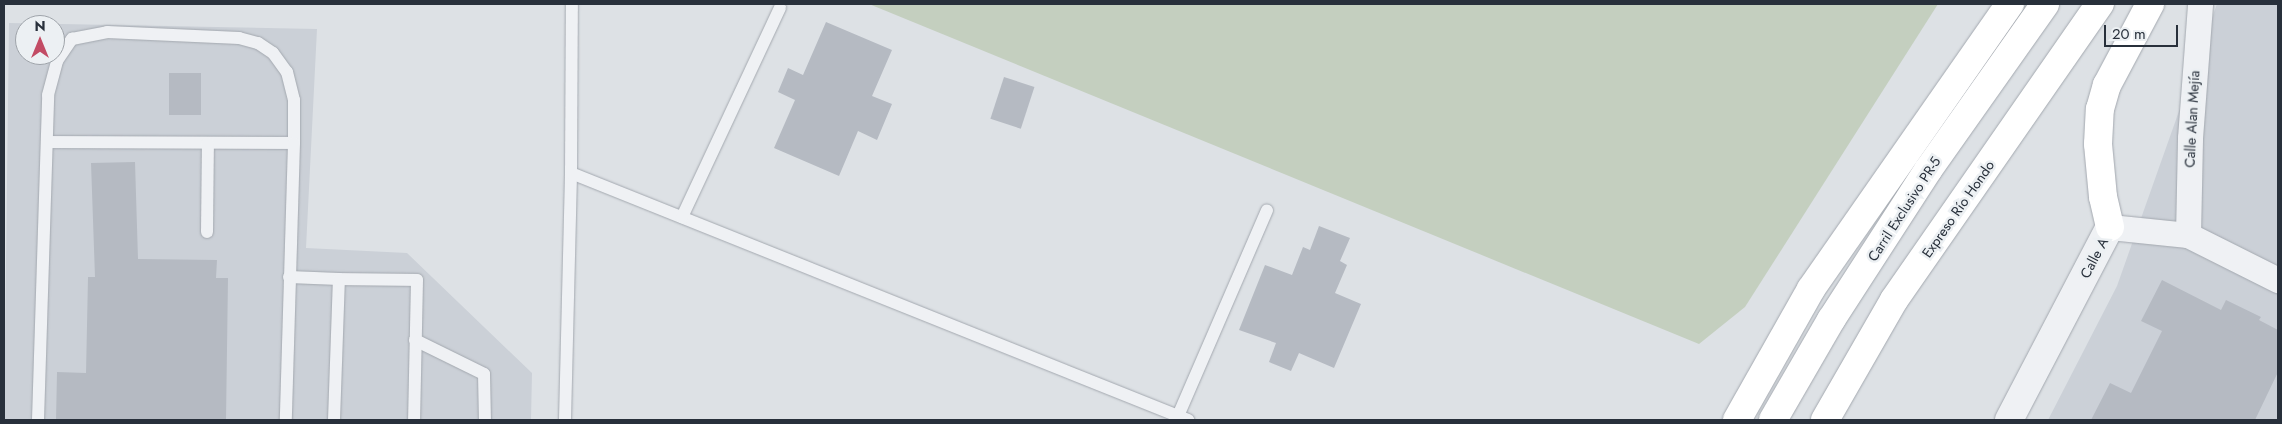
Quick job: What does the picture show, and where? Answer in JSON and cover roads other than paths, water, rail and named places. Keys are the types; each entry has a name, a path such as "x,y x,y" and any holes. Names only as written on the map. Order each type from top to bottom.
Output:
{"highway":[{"path":"1736,420 1811,289 2010,4"},
{"name":"Carril Exclusivo PR-5","path":"1773,420 1831,320 1923,179 2045,4"},
{"name":"Expreso Río Hondo","path":"1825,420 1894,300 2100,4"},
{"path":"2110,227 2104,197 2098,144 2100,108 2107,85 2150,4"}],"street":[{"name":"Calle Alan Mejía","path":"2188,235 2190,138 2200,4"},
{"name":"Calle A","path":"2009,420 2110,227 2188,235 2278,280"}],"lane":[{"path":"565,420 571,173 572,4"},
{"path":"682,217 780,8"},
{"path":"38,420 48,95 58,61 72,39 107,32 239,38 258,42 273,53 287,72 294,100 294,143 286,420"},
{"path":"47,142 294,143"},
{"path":"207,232 208,142"},
{"path":"571,173 1183,418 1267,210"},
{"path":"289,277 417,280 414,420"},
{"path":"334,420 339,279"},
{"path":"415,340 484,374 485,420"}]}
